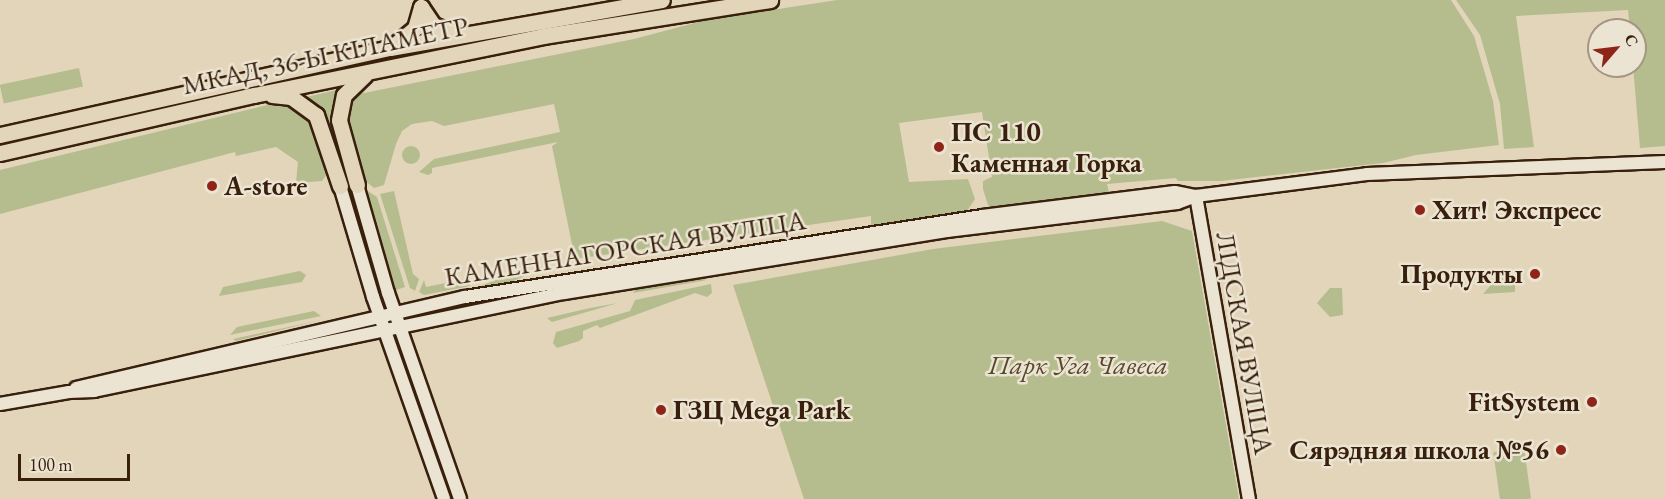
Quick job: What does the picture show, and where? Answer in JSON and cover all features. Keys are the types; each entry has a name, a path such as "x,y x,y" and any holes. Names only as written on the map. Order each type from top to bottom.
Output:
{"highway":[{"name":"МКАД, 36-Ы КІЛАМЕТР","path":"0,135 390,48 662,0"},
{"name":"МКАД, 36-Ы КІЛАМЕТР","path":"0,153 254,94 555,34 770,0"},
{"path":"390,48 415,28 421,7 441,31 460,35"},
{"path":"357,185 339,120 341,107 350,85 375,70"},
{"path":"254,94 291,97 316,115 340,186"}],"main road":[{"name":"КАМЕННАГОРСКАЯ ВУЛІЦА","path":"0,404 69,392 91,382 382,323 400,325 791,254 1176,203 1196,196 1367,174 1665,162"},
{"path":"357,185 396,313 460,499"},
{"path":"340,186 382,323 444,499"},
{"name":"КАМЕННАГОРСКАЯ ВУЛІЦА","path":"382,323 396,313 465,297 872,232 1175,192 1196,196"},
{"name":"ЛІДСКАЯ ВУЛІЦА","path":"1196,196 1248,499"}],"green space":[{"path":"837,0 1451,0 1474,36 1493,101 1499,145 1416,155 1383,163 1221,181 1178,181 1176,178 1107,184 1109,193 1084,199 996,210 988,205 983,189 983,181 992,177 982,112 899,123 909,182 968,179 975,199 965,214 871,227 871,216 575,259 552,146 558,142 432,168 432,173 428,175 419,172 434,159 560,132 554,104 444,126 432,121 412,124 402,131 396,144 384,185 374,188 358,175 342,123 349,96 634,39 706,20"},
{"path":"1456,0 1665,0 1665,146 1640,148 1634,78 1647,78 1647,18 1629,18 1628,10 1516,16 1534,147 1504,149 1500,104 1480,35"},
{"path":"79,68 83,87 4,103 0,85"},
{"path":"337,90 332,109 333,125 346,177 328,123 306,97"},
{"path":"280,102 306,116 314,129 327,174 322,181 296,183 298,162 276,147 236,156 235,152 0,214 0,170"},
{"path":"411,146 417,149 420,155 417,161 411,164 405,161 402,155 405,149"},
{"path":"360,186 377,197 405,287 393,291"},
{"path":"394,191 413,274 419,279 415,291 410,288 380,194"},
{"name":"Парк Уга Чавеса","path":"1162,221 1192,231 1239,499 804,499 733,285 933,249"},
{"path":"521,269 524,276 480,295 477,288"},
{"path":"300,271 306,275 302,282 219,296 223,287"},
{"path":"1502,272 1515,274 1515,292 1483,294"},
{"path":"470,278 470,286 424,295 419,292 424,280 426,287"},
{"path":"699,278 707,280 633,293 636,289"},
{"path":"711,284 712,293 707,297 695,293 600,328 597,325 583,331 583,338 579,341 557,348 553,343 556,332 630,311 635,300"},
{"path":"1330,288 1342,288 1343,315 1330,317 1317,303"},
{"path":"618,303 552,322 547,318 590,308"},
{"path":"314,311 321,316 230,335 237,327"},
{"path":"321,320 236,341 233,339"},
{"path":"1524,448 1531,499 1500,499 1493,452"}],"place":[{"name":"ПС 110 Каменная Горка","path":"939,147"},
{"name":"А-store","path":"212,186"},
{"name":"Хит! Экспресс","path":"1420,210"},
{"name":"Продукты","path":"1535,274"},
{"name":"FitSystem","path":"1592,402"},
{"name":"ГЗЦ Mega Park","path":"661,410"},
{"name":"Сярэдняя школа №56","path":"1561,450"}]}
